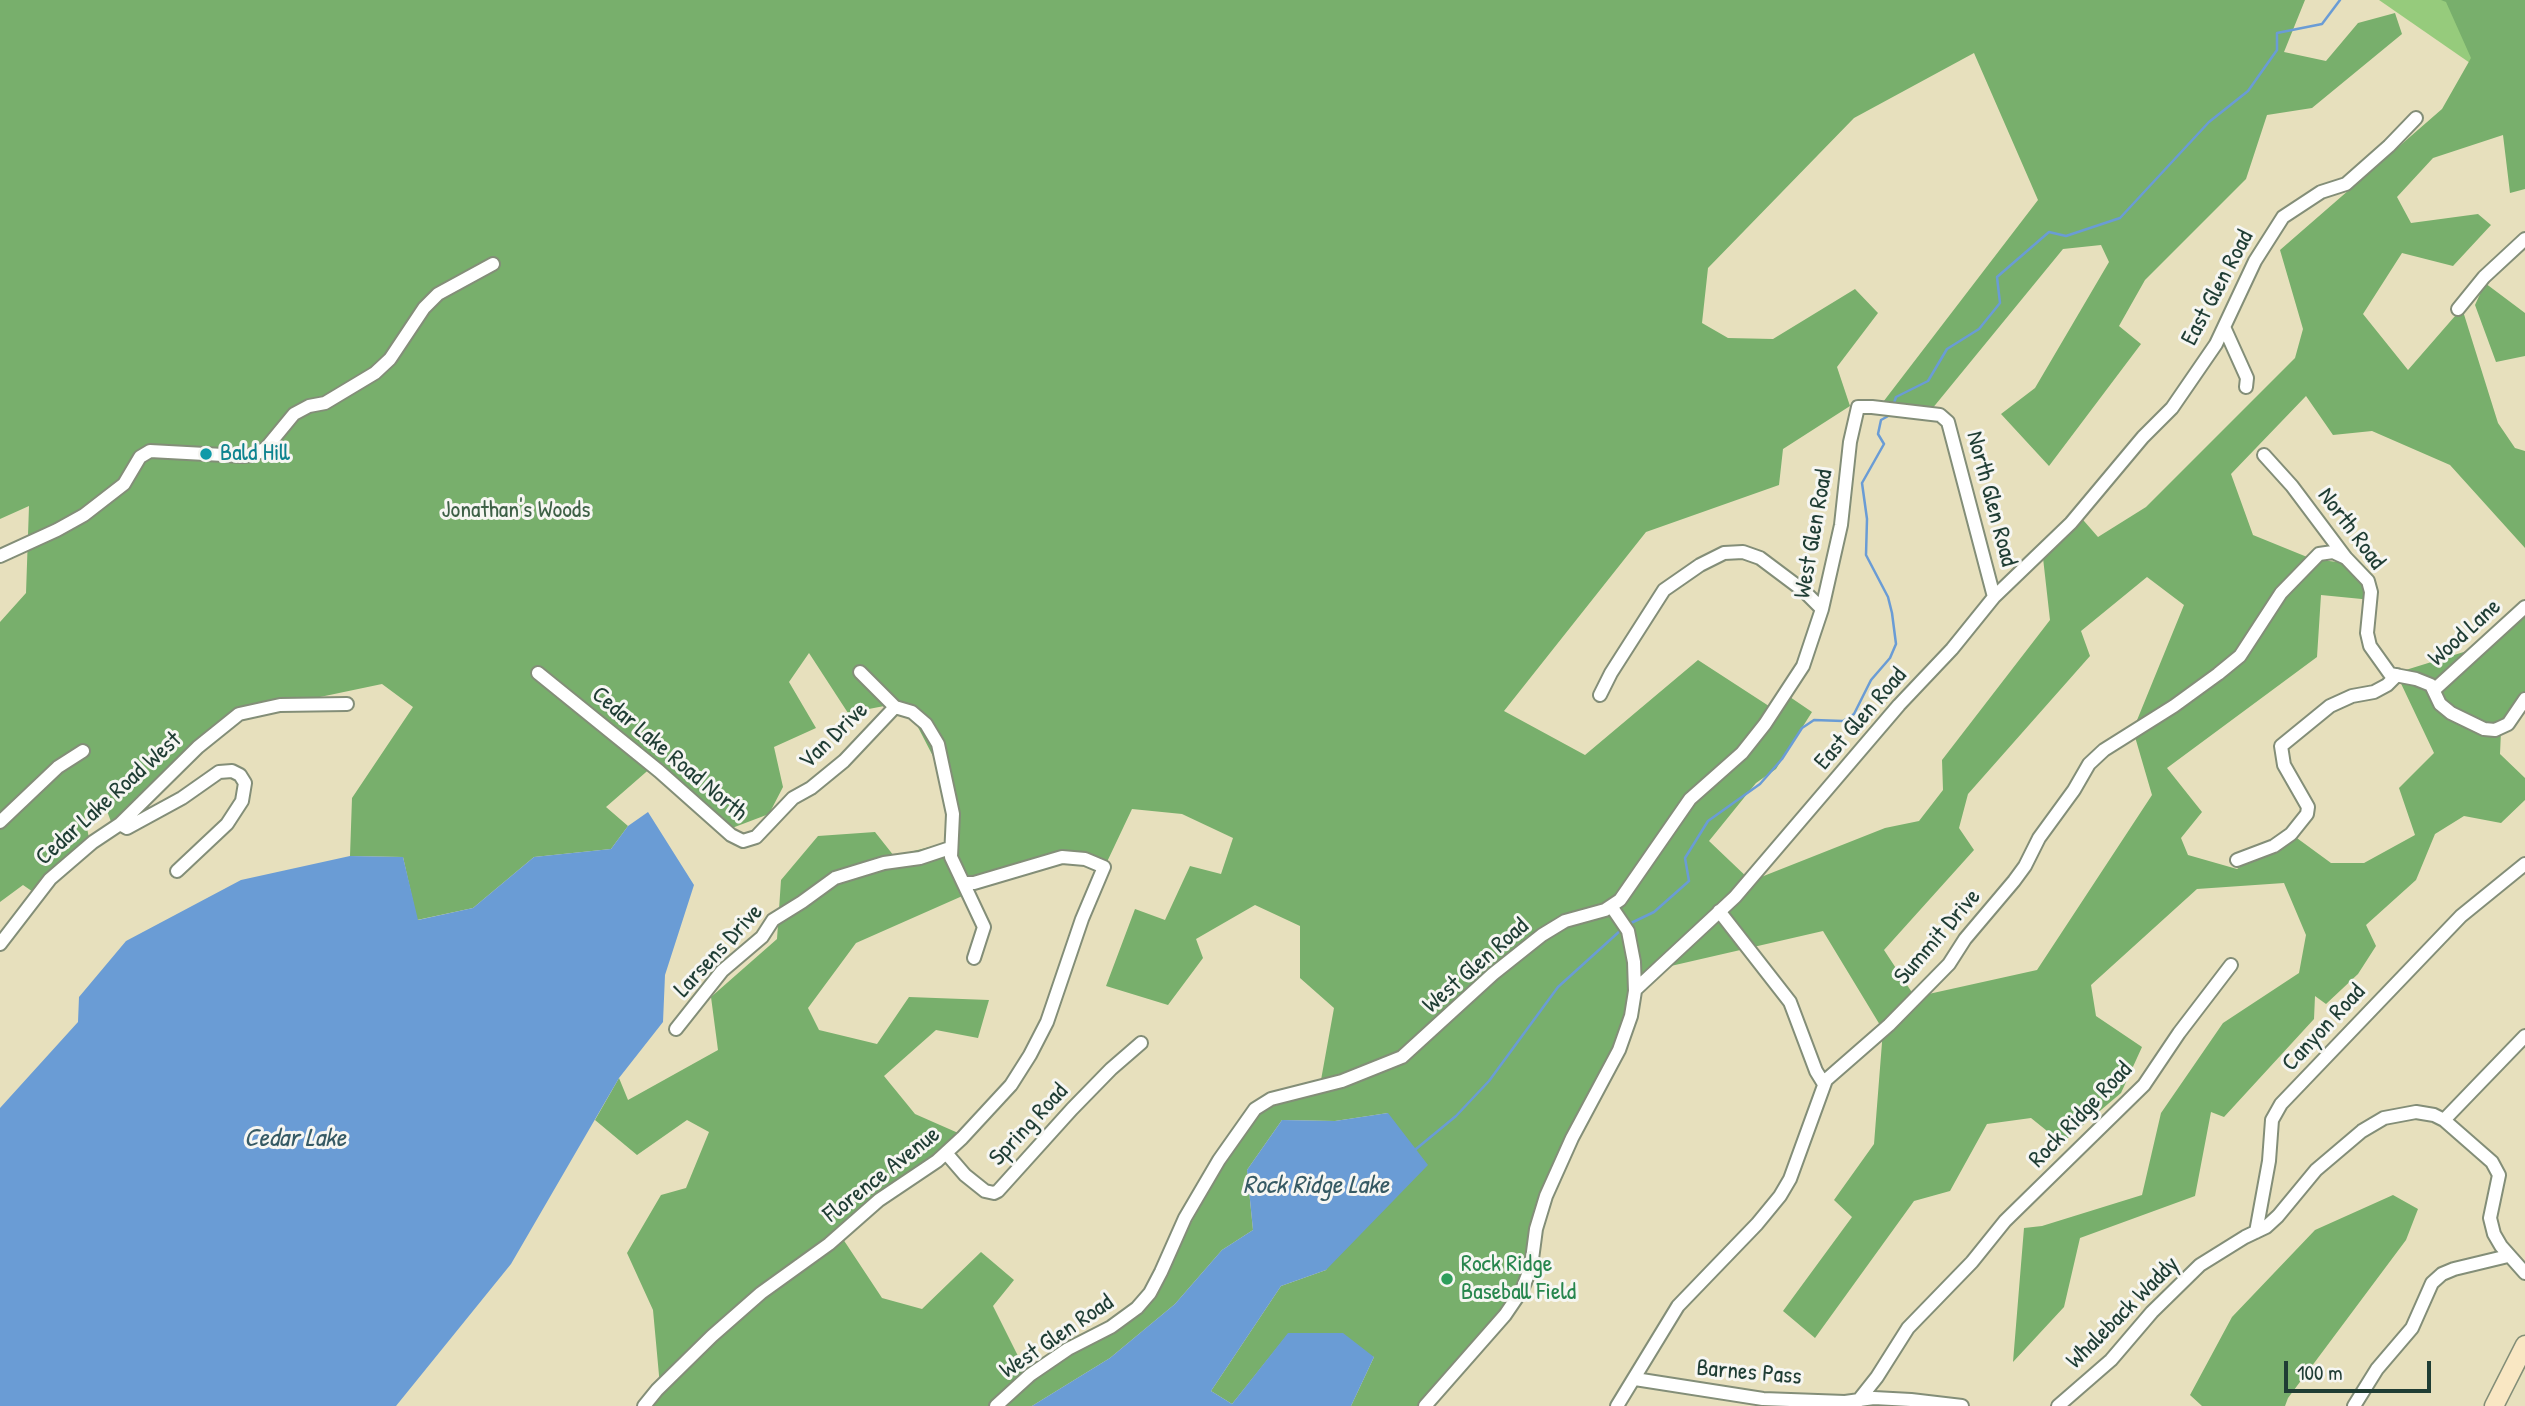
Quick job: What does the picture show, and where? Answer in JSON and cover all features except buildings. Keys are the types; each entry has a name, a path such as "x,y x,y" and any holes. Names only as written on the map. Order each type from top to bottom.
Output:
{"street":[{"name":"East Glen Road","path":"1635,990 1719,911 1765,863 1994,597 2071,523 2143,437 2172,408 2216,344 2255,261 2283,217 2321,192 2346,184 2416,118"},
{"path":"2458,309 2484,277 2525,239"},
{"path":"0,556 84,515 124,484 140,457 149,451 242,456 266,448 294,414 325,402 374,373 390,359 424,308 438,294 493,264"},
{"path":"2224,327 2247,378 2246,387"},
{"name":"North Glen Road","path":"1858,407 1940,415 1948,422 1994,597"},
{"name":"West Glen Road","path":"996,1406 1030,1375 1068,1349 1111,1327 1137,1308 1150,1293 1185,1218 1219,1160 1255,1109 1271,1099 1342,1081 1402,1057 1502,967 1542,935 1565,921 1605,910 1620,900 1690,799 1742,754 1803,666 1822,609 1841,525 1850,443 1858,407"},
{"name":"North Road","path":"2264,455 2301,497 2346,558 2368,581 2371,592 2367,633 2370,646 2390,674 2416,678 2431,685 2441,704 2473,726 2495,730 2508,724 2525,699"},
{"path":"1600,695 1664,590 1716,556 1734,552 1760,558 1822,609"},
{"name":"Summit Drive","path":"1617,1406 1678,1306 1757,1224 1780,1196 1790,1179 1824,1084 1889,1025 1949,964 1965,939 2019,873 2039,838 2096,757 2174,706 2240,656 2281,593 2319,554 2333,552 2346,558"},
{"name":"Wood Lane","path":"2434,690 2525,607"},
{"path":"860,672 895,707"},
{"name":"Cedar Lake Road North","path":"538,673 659,771 731,835 743,841 752,840 774,818"},
{"path":"2237,860 2274,846 2291,834 2307,814 2308,807 2284,765 2281,746 2330,706 2352,696 2374,692 2397,675"},
{"name":"Cedar Lake Road West","path":"0,944 50,879 93,842 120,824 198,747 239,714 280,705 347,704"},
{"name":"Van Drive","path":"774,818 793,798 811,788 844,761 895,707 900,706 920,718 938,744 953,814 951,857 984,927 974,958"},
{"path":"0,822 58,767 83,751"},
{"path":"120,824 127,828 139,822 182,798 219,772 232,771 240,775 245,783 242,801 227,824 177,871"},
{"name":"Larsens Drive","path":"677,1029 722,971 762,937 773,920 835,878 884,863 919,858 950,848"},
{"name":"Florence Avenue","path":"644,1406 657,1390 734,1316 829,1244 880,1200 946,1153 1011,1085 1030,1055 1047,1022 1082,919 1104,867 1084,859 1062,857 974,883 964,883"},
{"name":"Canyon Road","path":"2256,1232 2269,1161 2272,1120 2281,1104 2460,916 2525,864"},
{"path":"1425,1406 1506,1315 1522,1290 1531,1267 1536,1229 1546,1196 1572,1138 1619,1050 1631,1016 1635,990 1634,962 1628,931 1611,906"},
{"path":"1719,911 1790,1002 1816,1071 1824,1084"},
{"name":"Rock Ridge Road","path":"1856,1403 1877,1377 1908,1328 1972,1262 2005,1221 2144,1085 2179,1033 2231,965"},
{"path":"2444,1120 2525,1036"},
{"name":"Spring Road","path":"946,1153 965,1175 985,1191 998,1191 1091,1089 1141,1043"},
{"path":"2256,1232 2278,1216 2316,1170 2362,1131 2384,1118 2416,1112 2444,1120 2493,1162 2498,1175 2490,1218 2494,1234 2508,1256 2525,1273"},
{"name":"Whaleback Waddy","path":"2058,1406 2111,1360 2136,1330 2200,1265 2256,1232"},
{"path":"2354,1406 2377,1369 2412,1328 2432,1283 2442,1274 2454,1269 2508,1256"},
{"path":"2494,1406 2525,1345"},
{"name":"Barnes Pass","path":"1635,1379 1763,1399 1856,1403 1911,1399 1962,1406"}],"green space":[{"name":"Jonathan's Woods","path":"0,0 2305,0 2284,52 2326,61 2358,23 2395,13 2402,34 2312,108 2267,115 2246,179 2145,280 2119,326 2141,344 2049,466 2001,414 2035,388 2109,262 2101,245 2063,249 1927,415 1880,406 2038,200 1974,53 1854,118 1708,268 1702,323 1728,338 1773,339 1855,289 1878,313 1837,367 1850,406 1783,449 1779,485 1646,532 1504,711 1585,755 1698,660 1775,710 1787,695 1812,712 1776,769 1756,783 1709,841 1751,881 1885,828 1919,821 1943,790 1942,760 2050,620 2042,549 2077,513 2098,537 2146,507 2295,358 2303,329 2280,250 2442,109 2471,58 2446,2 2441,0 2525,0 2525,189 2510,193 2503,135 2433,158 2397,197 2411,223 2478,214 2491,225 2453,266 2402,253 2363,314 2408,370 2462,308 2498,423 2515,448 2525,451 2525,548 2450,465 2372,431 2333,435 2306,396 2231,474 2253,535 2312,559 2355,564 2372,600 2321,595 2317,657 2167,768 2202,812 2181,838 2188,855 2237,869 2290,833 2331,863 2364,863 2415,835 2399,788 2434,753 2396,673 2496,642 2525,617 2525,698 2501,731 2500,754 2525,778 2525,800 2501,823 2464,816 2435,834 2416,880 2366,925 2376,946 2358,974 2326,1004 2315,996 2314,1019 2224,1117 2211,1112 2195,1196 2080,1238 2064,1307 2013,1362 2024,1228 2042,1226 2142,1195 2161,1113 2223,1023 2299,973 2306,935 2284,883 2197,889 2091,985 2096,1016 2142,1047 2121,1093 2062,1143 2031,1118 1987,1124 1950,1191 1914,1201 1815,1338 1783,1311 1852,1217 1834,1200 1874,1144 1883,1030 1823,931 1649,971 1552,1181 1523,1292 1430,1406 1351,1406 1374,1357 1288,1334 1232,1404 1211,1391 1281,1286 1326,1270 1388,1113 1335,1121 1282,1120 1247,1170 1253,1230 1222,1250 1175,1304 1110,1358 1032,1406 642,1406 660,1386 653,1310 627,1253 661,1195 686,1188 709,1132 687,1120 637,1155 595,1120 619,1078 628,1100 718,1050 711,997 777,939 781,880 818,836 875,832 894,856 953,841 953,795 905,702 848,713 809,653 789,682 816,728 774,747 783,787 769,814 732,828 653,766 606,807 628,826 611,849 534,857 473,908 417,920 403,857 350,856 352,798 413,707 382,684 239,714 113,827 104,803 84,813 90,843 36,894 23,885 0,902 0,622 26,593 29,506 0,519","holes":["2147,577 2184,605 2133,730 2152,795 2037,970 1915,997 1884,950 1974,850 1959,828 1968,794 2090,656 2081,631","1132,809 1182,814 1233,838 1221,874 1190,866 1165,920 1135,909 1106,986 1168,1005 1203,958 1196,939 1255,905 1300,926 1300,978 1334,1008 1319,1091 1253,1113 1148,1299 1031,1382 993,1306 1014,1280 981,1252 922,1309 882,1298 839,1233 965,1136 915,1114 884,1076 936,1030 978,1038 989,1000 909,997 877,1044 819,1030 808,1008 856,943 1037,863 1106,864"]},
{"path":"2379,0 2525,0 2470,63"},
{"path":"2485,283 2525,313 2525,356 2496,362 2475,305"},
{"path":"2393,1195 2418,1209 2406,1240 2288,1398 2285,1406 2202,1406 2190,1395 2232,1317 2315,1230"}],"water":[{"name":"Cedar Lake","path":"648,812 694,885 665,975 663,1022 619,1078 511,1264 396,1406 0,1406 0,1108 78,1022 79,997 126,941 241,880 350,856 403,857 418,920 473,908 534,857 611,849 628,826"},
{"name":"Rock Ridge Lake","path":"1388,1113 1428,1165 1326,1270 1281,1286 1211,1391 1232,1404 1288,1333 1343,1333 1374,1357 1351,1406 1032,1406 1110,1358 1175,1304 1222,1250 1253,1230 1247,1170 1282,1120 1335,1121"}],"waterway":[{"path":"1894,403 1896,397 1928,381 1947,349 1979,329 2000,303 1997,277 2049,232 2066,236 2120,218 2209,122 2248,91 2277,50 2277,33 2322,24 2340,0"},
{"path":"1629,924 1654,912 1689,881 1685,858 1708,821 1760,784 1782,759 1802,728 1814,720 1843,721 1854,714 1871,680 1890,658 1896,644 1892,613 1888,597 1866,555 1867,519 1862,483 1884,444 1878,434 1881,420 1890,415"},
{"path":"1416,1149 1456,1116 1489,1081 1558,987 1621,930"}],"place":[{"name":"Bald Hill","path":"206,454"},
{"name":"Rock Ridge Baseball Field","path":"1447,1279"}]}
